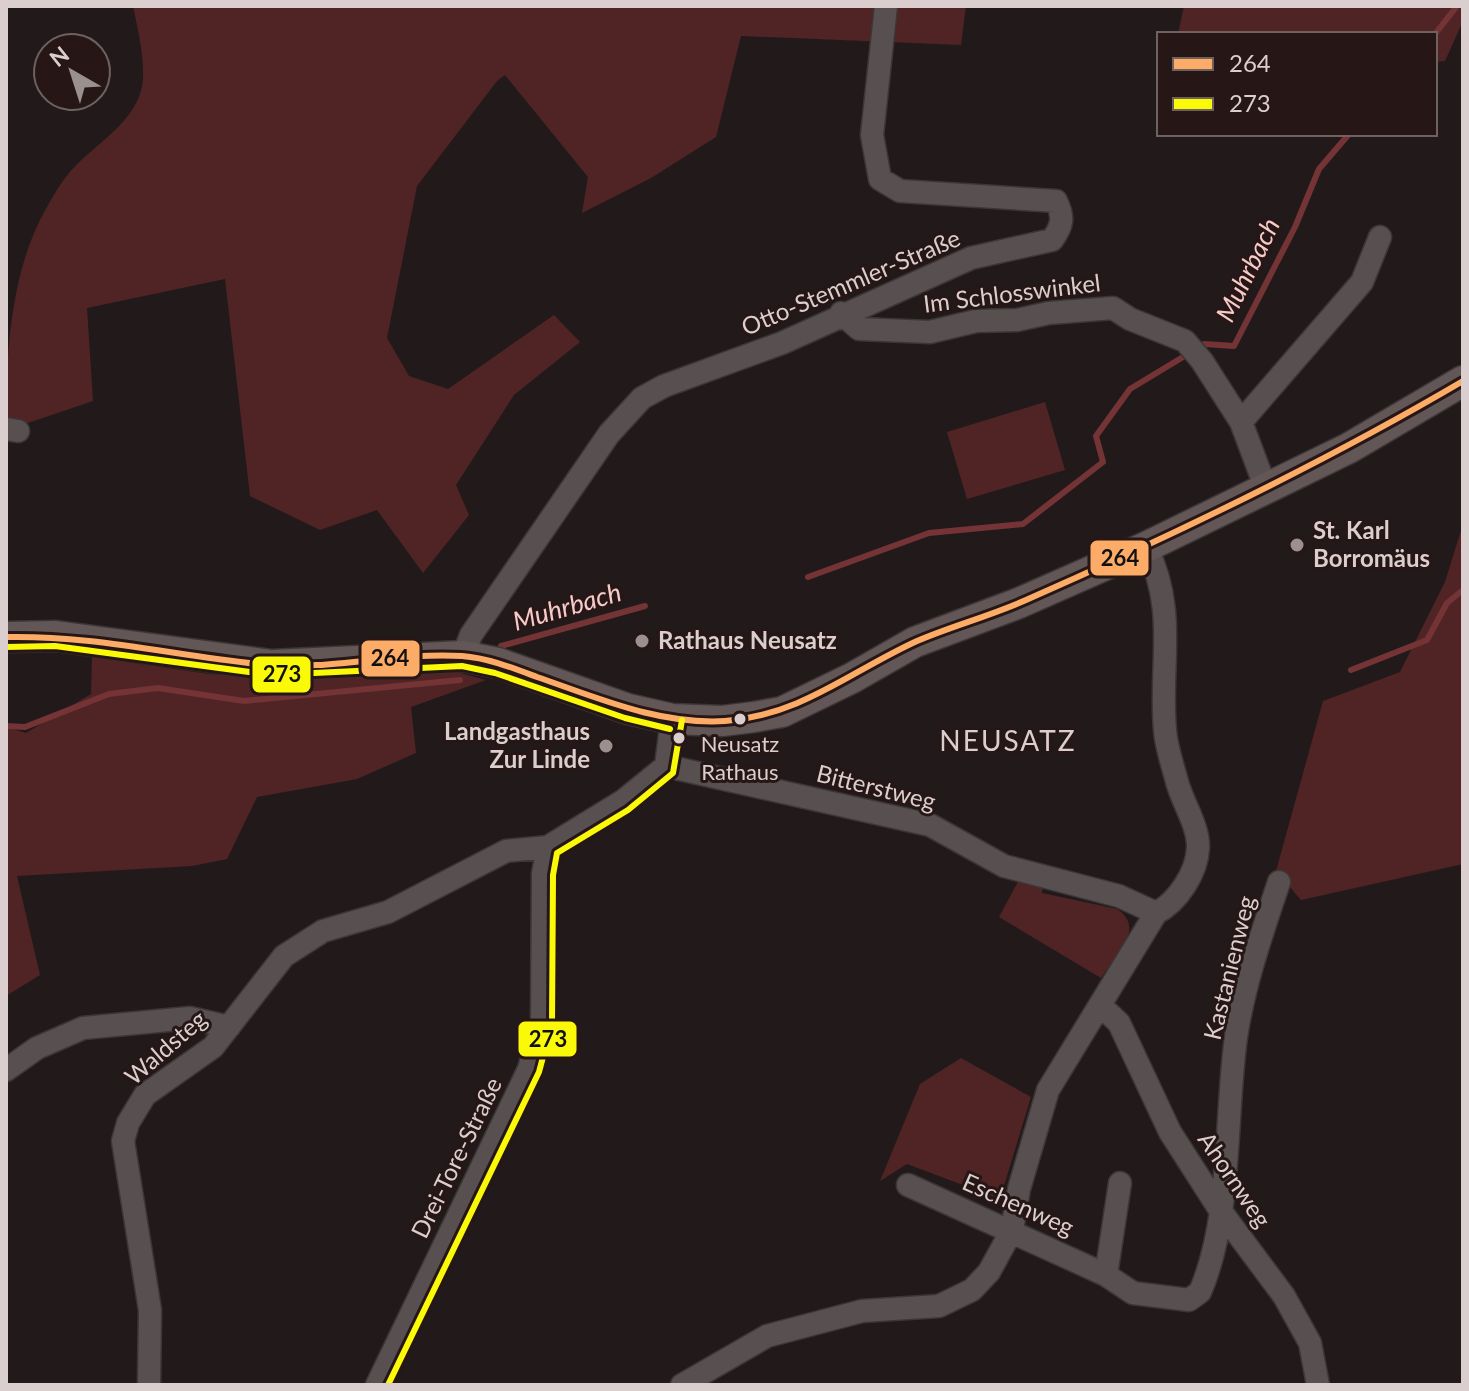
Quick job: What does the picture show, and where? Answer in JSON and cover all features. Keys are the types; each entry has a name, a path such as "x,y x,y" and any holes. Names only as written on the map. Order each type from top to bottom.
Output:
{"main road":[{"path":"6,637 56,636 272,665 463,656 498,663 628,709 672,719 722,721 782,712 852,678 915,642 1019,603 1146,547 1265,486 1349,448 1463,381"}],"street":[{"name":"Otto-Stemmler-Straße","path":"463,656 471,635 609,434 642,398 664,386 782,343 841,313 971,258 1052,240 1063,215 1056,201 900,191 880,179 872,135 886,6"},
{"path":"1241,422 1362,282 1380,237"},
{"name":"Im Schlosswinkel","path":"841,313 859,329 930,332 976,321 1017,320 1049,313 1113,308 1130,319 1185,341 1202,361 1241,422 1265,486"},
{"path":"682,1385 767,1336 862,1311 939,1306 972,1290 989,1272 1012,1230 1019,1189 1048,1090 1156,913 1181,890 1195,865 1199,847 1197,832 1180,798 1165,730 1166,621 1154,563 1146,547"},
{"path":"548,847 623,801 666,766 672,719"},
{"name":"Bitterstweg","path":"666,766 930,825 1004,866 1119,896 1156,913"},
{"name":"Waldsteg","path":"149,1385 150,1310 123,1141 128,1123 145,1095 213,1047 284,956 323,931 388,912 506,851 548,847"},
{"name":"Drei-Tore-Straße","path":"377,1385 529,1069 542,1022 543,874 548,847"},
{"name":"Kastanienweg","path":"1220,1210 1236,1036 1255,954 1279,882"},
{"name":"Ahornweg","path":"1101,1006 1119,1023 1170,1132 1220,1210 1297,1319 1310,1343 1318,1385"},
{"path":"6,1070 37,1048 83,1028 190,1018 229,1027"},
{"path":"1106,1275 1120,1183"},
{"name":"Eschenweg","path":"908,1185 1106,1275 1133,1293 1189,1300 1200,1292 1205,1280 1220,1210"}],"shaded area":[{"path":"133,6 966,6 961,45 741,36 716,137 651,178 582,213 588,177 505,75 497,81 417,186 387,338 409,376 448,389 554,315 580,342 514,395 456,485 469,515 423,573 377,510 320,530 250,496 225,279 87,308 93,401 19,426 6,424 12,320 30,244 43,214 65,178 125,120 140,94 143,60"},
{"path":"1184,6 1463,6 1463,21 1445,61 1437,62 1437,32 1178,32"},
{"path":"1045,402 1065,470 967,499 947,432"},
{"path":"1463,524 1463,864 1301,900 1276,871 1323,701 1400,672 1445,582"},
{"path":"92,657 209,674 303,679 449,670 486,680 411,707 416,753 357,779 257,797 227,859 192,866 17,876 40,975 6,996 6,727 26,733 91,694"},
{"path":"1020,878 1043,886 1042,893 1117,909 1125,917 1129,934 1101,978 999,917"},
{"path":"961,1058 1031,1097 1000,1199 907,1164 880,1181 920,1084"}],"waterway":[{"name":"Muhrbach","path":"1437,32 1457,6"},
{"name":"Muhrbach","path":"1197,348 1204,344 1234,346 1295,227 1319,169 1347,136"},
{"name":"Muhrbach","path":"808,577 929,533 1023,524 1103,462 1096,436 1130,389 1188,354"},
{"path":"1351,670 1427,640 1447,603 1463,590"},
{"name":"Muhrbach","path":"501,646 645,606"},
{"name":"Muhrbach","path":"6,726 25,727 109,694 158,688 244,701 460,680"}],"transit line":[{"name":"264","path":"6,637 72,639 268,665 462,656 500,664 606,701 676,719 725,721 753,717 802,701 917,641 1026,600 1193,524 1356,441 1463,381"},
{"name":"273","path":"6,647 55,646 272,675 462,666 495,673 625,718 670,729"},
{"name":"273","path":"388,1385 539,1072 552,1023 553,875 557,853 628,810 673,773 682,720"}],"place":[{"name":"St. Karl Borromäus","path":"1297,545"},
{"name":"Rathaus Neusatz","path":"642,641"},
{"name":"Neusatz Rathaus","path":"740,719"},
{"name":"Landgasthaus Zur Linde","path":"606,746"}],"district":[{"name":"NEUSATZ","path":"1008,741"}]}
